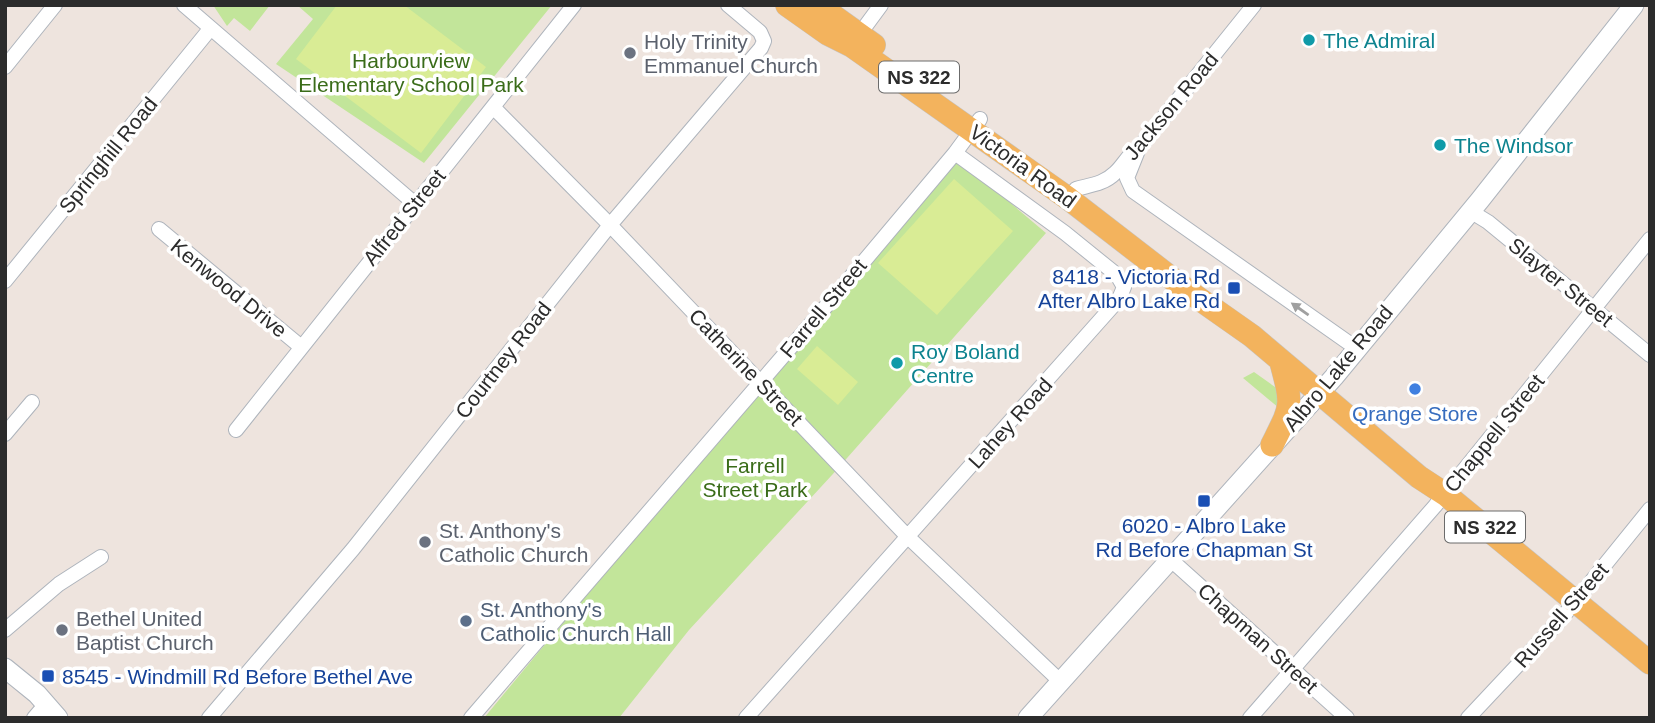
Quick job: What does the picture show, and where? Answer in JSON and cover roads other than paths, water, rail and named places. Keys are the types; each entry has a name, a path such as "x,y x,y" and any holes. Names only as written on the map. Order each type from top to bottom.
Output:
{"main road":[{"name":"Victoria Road","path":"786,5 828,34 855,40"},
{"name":"Victoria Road","path":"818,5 855,40 976,125 1076,189 1196,279 1236,317 1252,337"},
{"name":"Victoria Road","path":"976,125 1188,291 1252,337 1419,477 1445,494 1650,663"},
{"path":"1272,445 1289,410 1290,401 1281,362"}],"street":[{"path":"5,67 55,5"},
{"path":"184,5 414,203"},
{"name":"Alfred Street","path":"236,430 300,346 494,108 574,5"},
{"name":"Courtney Road","path":"209,718 353,549 610,225 761,48 764,41 761,32 728,5"},
{"path":"855,40 881,5"},
{"name":"Jackson Road","path":"1076,189 1102,182 1114,174 1131,153 1139,148 1254,5"},
{"name":"Albro Lake Road","path":"1028,718 1334,377 1634,5"},
{"name":"Springhill Road","path":"5,281 210,29"},
{"name":"Catherine Street","path":"494,108 610,225 907,536 1061,682"},
{"name":"Farrell Street","path":"471,718 760,382 976,125"},
{"path":"1139,148 1127,178 1133,191 1356,348"},
{"name":"Lahey Road","path":"746,718 1119,299 1124,287 1117,275 1065,233 955,153"},
{"name":"Slayter Street","path":"1470,211 1488,222 1650,355"},
{"name":"Kenwood Drive","path":"159,229 300,346"},
{"name":"Chappell Street","path":"1250,718 1445,494 1650,239"},
{"path":"5,434 32,402"},
{"name":"Russell Street","path":"1468,718 1561,619 1650,509"},
{"path":"5,630 59,584 101,557"},
{"name":"Chapman Street","path":"1170,559 1347,718"},
{"path":"5,668 46,713"}],"place":[{"name":"The Admiral","path":"1309,40"},
{"name":"Holy Trinity Emmanuel Church","path":"630,53"},
{"name":"The Windsor","path":"1440,145"},
{"name":"8418 - Victoria Rd After Albro Lake Rd","path":"1234,288"},
{"name":"Roy Boland Centre","path":"897,363"},
{"name":"Qrange Store","path":"1415,389"},
{"name":"6020 - Albro Lake Rd Before Chapman St","path":"1204,501"},
{"name":"St. Anthony's Catholic Church","path":"425,542"},
{"name":"St. Anthony's Catholic Church Hall","path":"466,621"},
{"name":"Bethel United Baptist Church","path":"62,630"},
{"name":"8545 - Windmill Rd Before Bethel Ave","path":"48,676"}],"park label":[{"name":"Harbourview Elementary School Park","path":"411,72"},
{"name":"Farrell Street Park","path":"755,477"}]}
